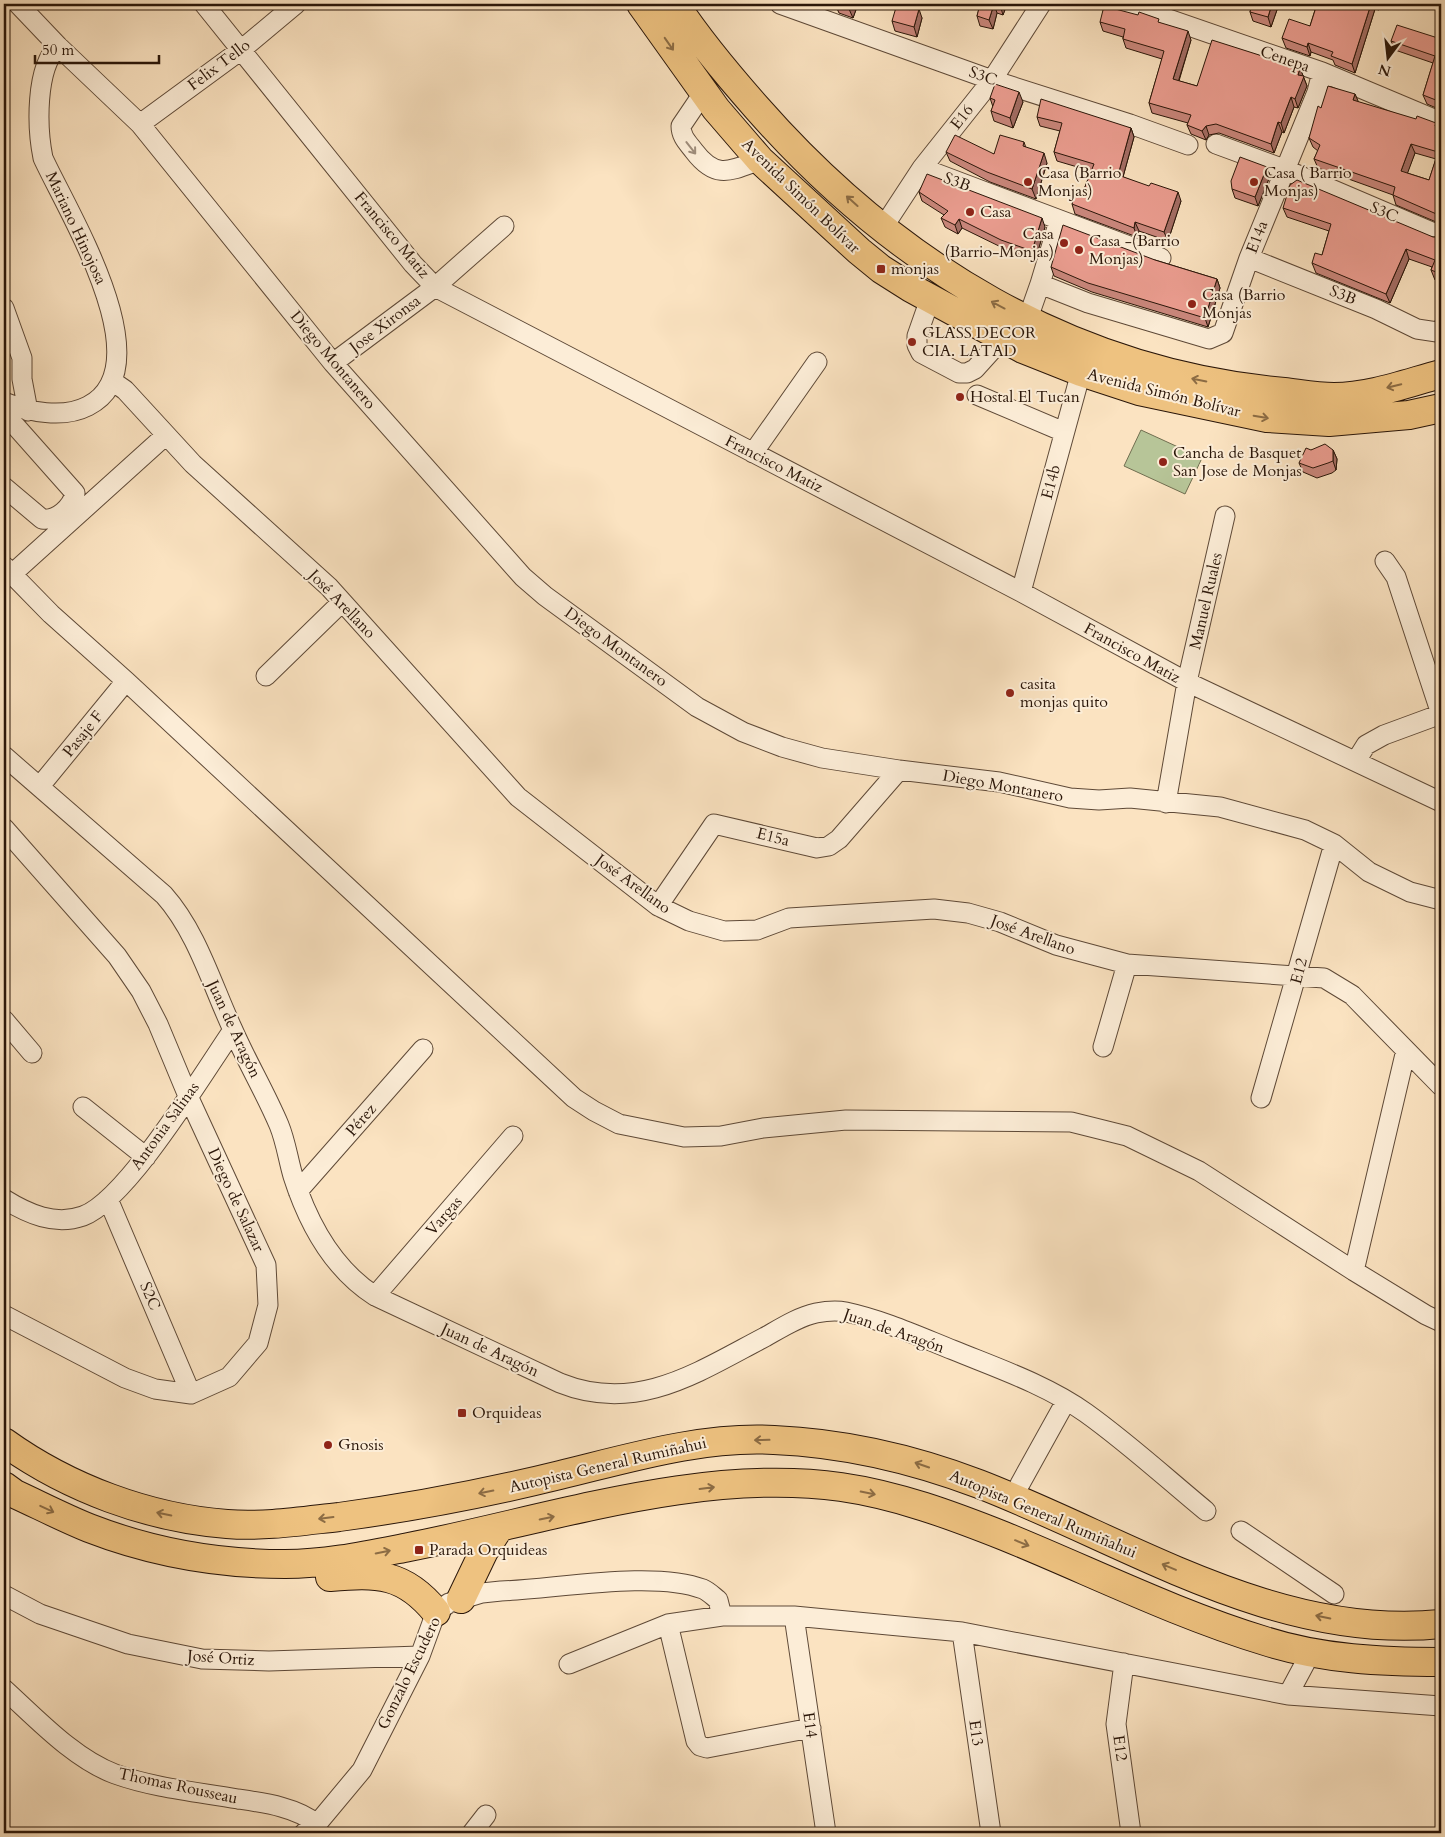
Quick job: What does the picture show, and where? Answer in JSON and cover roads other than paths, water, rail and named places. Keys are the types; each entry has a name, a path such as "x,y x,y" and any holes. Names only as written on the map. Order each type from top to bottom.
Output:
{"highway":[{"name":"Avenida Simón Bolívar","path":"641,4 704,92 760,160 880,269 930,299 1003,338 1081,372 1139,391 1267,418 1329,422 1409,415 1441,408"},
{"name":"Avenida Simón Bolívar","path":"675,4 692,31 790,146 882,229 970,290 1027,320 1090,348 1182,377 1245,389 1335,397 1363,394 1441,374"},
{"name":"Autopista General Rumiñahui","path":"4,1442 59,1476 112,1498 156,1512 195,1521 262,1525 406,1508 529,1483 638,1456 722,1440 772,1439 829,1444 914,1462 977,1483 1211,1585 1280,1607 1330,1618 1362,1616 1386,1626 1441,1624"},
{"path":"4,1486 88,1527 142,1546 243,1562 298,1563 347,1559 644,1496 780,1482 842,1487 899,1499 963,1520 1200,1618 1267,1642 1312,1652 1370,1660 1441,1662"},
{"path":"461,1599 484,1551 499,1528"},
{"path":"179,1553 214,1569 243,1578 278,1580 368,1574 385,1576 409,1585 436,1612"}],"street":[{"name":"Diego Montanero","path":"18,4 58,46 140,124 333,363 523,577 545,596 689,701 743,732 782,747 822,758 899,770 999,782 1070,798 1099,800 1130,798 1166,803 1191,802 1220,807 1305,830 1334,844 1369,872 1410,892 1441,900"},
{"name":"Francisco Matiz","path":"204,4 413,264 435,287 1021,592 1187,682 1441,802"},
{"name":"Felix Tello","path":"140,124 241,50 296,4"},
{"name":"S3C","path":"780,4 992,80 1130,124 1188,145"},
{"name":"E16","path":"882,229 922,168 992,80 1041,4"},
{"name":"Cenepa","path":"1125,4 1322,72 1441,122"},
{"name":"Mariano Hinojosa","path":"4,402 28,411 78,412 94,403 106,392 116,369 115,335 102,281 43,158 39,137 39,105 47,62 51,52 58,46"},
{"name":"E14a","path":"1040,284 1088,303 1209,339 1222,333 1284,169 1317,92 1322,72"},
{"path":"704,92 681,126 682,136 703,163 718,171 730,171 760,160"},
{"name":"S3C","path":"1216,144 1284,169 1441,236"},
{"name":"S3B","path":"922,168 1161,258"},
{"path":"1027,320 1059,221"},
{"name":"Jose Xironsa","path":"333,363 435,287 504,226"},
{"name":"S3B","path":"1249,258 1376,309 1417,329 1439,330"},
{"path":"930,299 917,336 917,345 921,353 959,373 967,373 975,369 1003,338"},
{"path":"4,308 22,358 22,379 28,411"},
{"path":"753,453 817,362"},
{"name":"E14b","path":"1021,592 1081,372"},
{"name":"José Arellano","path":"112,381 125,390 193,464 342,602 518,797 658,906 689,922 724,931 757,930 789,918 934,909 968,912 1000,922 1056,946 1126,964 1324,978 1352,995 1441,1086"},
{"path":"978,395 1064,432"},
{"path":"4,413 75,493 74,500 55,518 48,520 42,519 4,487"},
{"path":"166,435 8,570 50,614 126,681 574,1098 619,1124 684,1137 721,1136 763,1128 846,1120 1070,1122 1094,1127 1127,1136 1199,1171 1354,1271 1426,1315 1441,1322"},
{"name":"Manuel Ruales","path":"1166,803 1187,682 1225,516"},
{"path":"1356,761 1366,746 1372,742 1441,714 1396,578 1384,561"},
{"path":"266,676 342,602"},
{"name":"Pasaje F","path":"40,786 126,681"},
{"name":"Juan de Aragón","path":"4,756 174,906 188,928 233,1030 279,1125 298,1191 333,1259 361,1287 375,1296 560,1383 590,1393 620,1395 649,1391 721,1360 803,1317 830,1311 844,1311 908,1332 991,1366 1066,1401 1085,1412 1206,1511"},
{"name":"E15a","path":"658,906 714,824 817,848 828,846 839,839 899,770"},
{"name":"Diego de Salazar","path":"4,828 130,971 158,1024 188,1096 266,1265 268,1305 258,1342 230,1377 191,1394"},
{"name":"E12","path":"1261,1098 1298,975 1334,844"},
{"path":"1103,1046 1126,964"},
{"path":"4,1020 32,1054"},
{"name":"Antonia Salinas","path":"4,1200 32,1214 57,1220 70,1220 94,1211 108,1199 146,1158 233,1030"},
{"name":"Pérez","path":"298,1191 423,1049"},
{"path":"1354,1271 1406,1050"},
{"path":"83,1106 146,1158"},
{"name":"Vargas","path":"375,1296 513,1136"},
{"name":"S2C","path":"108,1199 191,1394"},
{"path":"4,1314 125,1378 155,1389 191,1394"},
{"path":"1020,1484 1066,1401"},
{"path":"1240,1530 1334,1594"},
{"name":"Gonzalo Escudero","path":"310,1829 362,1770 420,1656 436,1612 449,1603 501,1591 627,1582 661,1582 704,1589 718,1600 722,1616"},
{"name":"José Ortiz","path":"4,1595 40,1614 128,1644 202,1660 269,1661 420,1656"},
{"path":"569,1664 668,1624 722,1616 794,1616 962,1632 1288,1695 1441,1706"},
{"name":"E14","path":"794,1616 826,1833"},
{"path":"668,1624 696,1741 700,1746 707,1748 811,1728"},
{"name":"E13","path":"962,1632 991,1833"},
{"path":"1288,1695 1312,1652"},
{"name":"E12","path":"1124,1663 1116,1724 1131,1833"},
{"name":"Thomas Rousseau","path":"4,1689 82,1758 114,1774 151,1784 256,1802 295,1811 307,1816 310,1829"},
{"path":"472,1833 486,1815"}],"place":[{"name":"Casa (Barrio Monjas)","path":"1028,182"},
{"name":"Casa ( Barrio Monjas)","path":"1254,182"},
{"name":"Casa","path":"970,212"},
{"name":"Casa (Barrio-Monjas)","path":"1064,243"},
{"name":"Casa -(Barrio Monjas)","path":"1079,250"},
{"name":"monjas","path":"881,269"},
{"name":"Casa (Barrio Monjas","path":"1192,304"},
{"name":"GLASS DECOR CIA. LATAD","path":"912,342"},
{"name":"Hostal El Tucan","path":"960,397"},
{"name":"Cancha de Basquet San Jose de Monjas","path":"1163,462"},
{"name":"casita monjas quito","path":"1010,693"},
{"name":"Orquideas","path":"462,1413"},
{"name":"Gnosis","path":"328,1445"},
{"name":"Parada Orquideas","path":"419,1550"}]}
